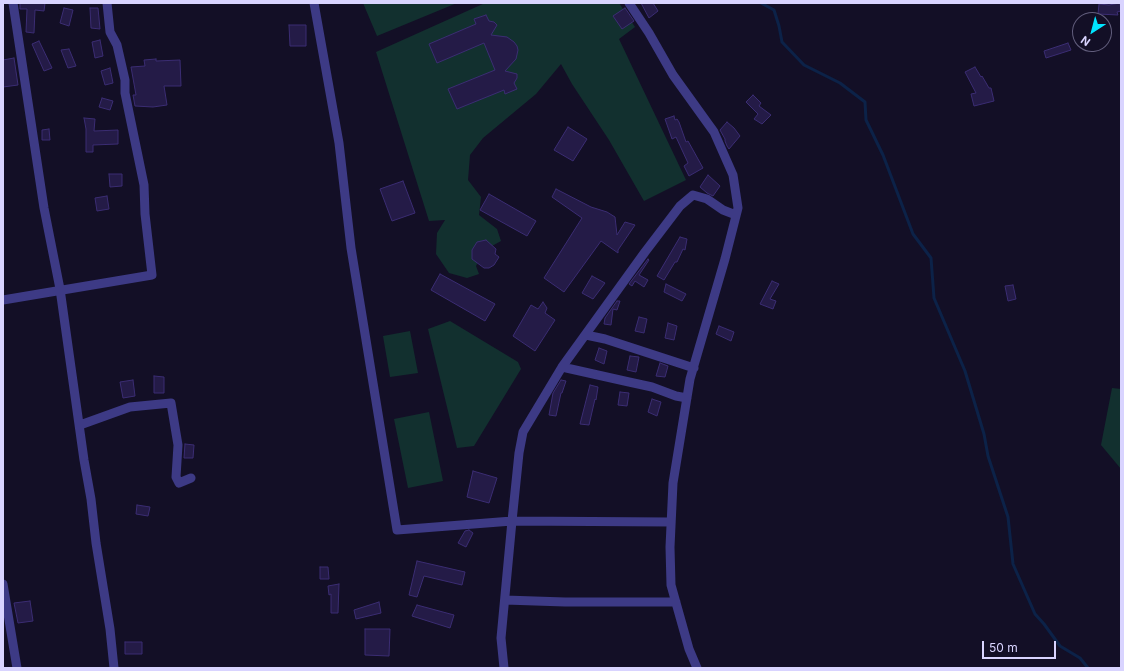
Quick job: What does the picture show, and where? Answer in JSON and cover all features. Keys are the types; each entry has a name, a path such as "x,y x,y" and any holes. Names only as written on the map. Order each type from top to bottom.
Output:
{"street":[{"path":"13,3 44,208 60,290 84,460 92,499 96,543 110,629 114,668"},
{"path":"3,300 152,275 145,214 144,185 128,113 125,80 117,45 110,32 107,3"},
{"path":"314,3 339,143 351,248 397,530 512,521 671,522"},
{"path":"629,3 649,33 673,75 714,132 733,175 738,208 694,368 687,398 673,483 670,547 671,584 689,649 697,668"},
{"path":"504,668 502,638 505,600 519,453 523,432 562,367 680,206 692,195 707,199 723,210 736,215"},
{"path":"586,335 605,339 694,368"},
{"path":"562,367 652,387 676,396 687,398"},
{"path":"80,425 130,407 171,403 178,445 176,477 179,483 191,478"},
{"path":"3,584 17,668"},
{"path":"505,600 565,602 676,602"}],"green space":[{"path":"363,3 457,3 377,36"},
{"path":"485,3 619,3 635,27 619,39 686,180 644,201 609,140 572,84 561,64 536,94 483,138 470,155 468,180 481,197 479,215 497,229 501,241 483,251 476,266 479,274 467,278 449,273 436,254 437,233 445,220 429,221 376,52"},
{"path":"450,321 518,362 521,369 474,446 457,448 428,329"},
{"path":"410,331 418,373 390,377 383,336"},
{"path":"1112,388 1121,389 1121,469 1101,445"},
{"path":"429,412 443,481 408,488 394,419"}],"building":[{"path":"20,3 45,3 44,11 35,10 34,33 26,32 27,9 20,9"},
{"path":"641,3 653,3 658,11 649,18"},
{"path":"1120,3 1121,11 1117,12 1118,15 1112,15 1112,12 1098,12 1099,4 1109,5"},
{"path":"64,8 73,10 69,26 60,23"},
{"path":"90,8 98,8 100,29 91,28"},
{"path":"625,8 634,21 622,29 613,16"},
{"path":"486,15 489,21 494,22 497,25 491,35 507,37 517,46 518,50 516,59 505,71 517,74 517,78 514,83 517,89 505,94 504,90 457,109 448,89 495,70 484,43 437,63 429,44 476,24 474,19"},
{"path":"289,25 306,25 306,46 290,46"},
{"path":"100,40 103,56 95,58 92,42"},
{"path":"39,41 52,68 44,71 32,44"},
{"path":"1068,43 1071,50 1046,58 1044,51"},
{"path":"69,49 76,66 68,68 61,50"},
{"path":"14,58 18,85 3,87 3,60"},
{"path":"156,59 156,61 180,60 181,86 164,86 167,105 153,107 135,106 133,95 136,95 131,67 145,66 144,60"},
{"path":"975,67 989,88 991,88 994,101 974,106 971,94 976,93 965,72"},
{"path":"110,68 113,83 105,85 101,71"},
{"path":"753,95 761,103 759,106 771,115 762,124 754,119 758,114 746,102"},
{"path":"102,98 113,101 110,110 99,107"},
{"path":"674,116 675,120 677,119 679,122 686,142 688,141 703,168 689,176 684,166 688,163 676,137 672,139 665,119"},
{"path":"84,118 95,119 94,131 118,130 118,144 93,145 93,152 86,152 86,129"},
{"path":"727,122 740,136 729,149 720,130"},
{"path":"568,127 587,139 573,161 554,150"},
{"path":"49,129 50,140 42,140 42,130"},
{"path":"109,174 122,174 122,186 110,187"},
{"path":"708,175 720,186 713,196 700,187"},
{"path":"403,181 415,213 392,221 380,189"},
{"path":"556,189 591,207 607,212 615,217 617,235 625,222 635,225 618,250 618,253 601,241 564,292 544,278 582,218 552,197"},
{"path":"489,194 536,221 527,236 480,210"},
{"path":"107,196 109,209 97,211 95,198"},
{"path":"680,237 687,239 685,250 683,249 677,262 675,262 664,280 657,276"},
{"path":"486,240 496,249 495,254 499,257 494,265 489,268 484,268 472,259 472,250 477,242"},
{"path":"648,259 649,260 639,275 648,280 644,287 635,281 632,286 629,284"},
{"path":"440,274 495,304 485,321 431,290"},
{"path":"592,276 605,283 593,299 582,293"},
{"path":"772,281 779,284 770,299 776,301 773,309 760,304"},
{"path":"666,284 686,294 682,301 664,292"},
{"path":"1013,285 1016,299 1008,301 1005,286"},
{"path":"617,301 620,301 617,310 613,309 611,325 604,324 605,318"},
{"path":"543,302 547,308 545,313 555,320 535,351 513,336 531,305 538,309"},
{"path":"639,317 647,319 644,333 635,331"},
{"path":"668,323 677,326 674,340 665,338"},
{"path":"719,326 734,332 731,341 716,334"},
{"path":"599,348 607,351 604,364 595,360"},
{"path":"630,356 639,357 636,372 627,370"},
{"path":"660,363 668,366 665,377 656,376"},
{"path":"154,376 164,377 164,393 154,393"},
{"path":"133,380 135,396 123,398 120,382"},
{"path":"561,380 566,381 561,393 556,416 549,415 553,393"},
{"path":"590,385 598,387 596,400 595,399 589,425 580,424"},
{"path":"620,392 629,393 627,406 618,405"},
{"path":"652,399 661,402 657,416 648,412"},
{"path":"185,444 194,445 193,458 184,458"},
{"path":"473,471 497,478 489,503 467,497"},
{"path":"137,505 150,507 148,516 136,514"},
{"path":"469,530 473,533 466,547 458,543 465,531"},
{"path":"417,561 465,572 462,585 424,576 417,597 409,595"},
{"path":"320,567 328,567 329,579 320,579"},
{"path":"339,584 338,613 331,613 331,594 329,595 328,586"},
{"path":"30,601 33,621 18,623 14,603"},
{"path":"379,602 381,613 356,619 354,610"},
{"path":"417,605 454,615 450,628 412,616"},
{"path":"365,629 390,629 389,656 365,655"},
{"path":"125,642 142,642 142,654 125,654"}],"waterway":[{"path":"761,3 774,10 782,42 804,65 840,83 865,102 866,120 883,155 913,234 931,258 934,298 965,371 984,434 988,456 1008,517 1013,564 1035,614 1060,646 1080,658 1088,668"}]}
